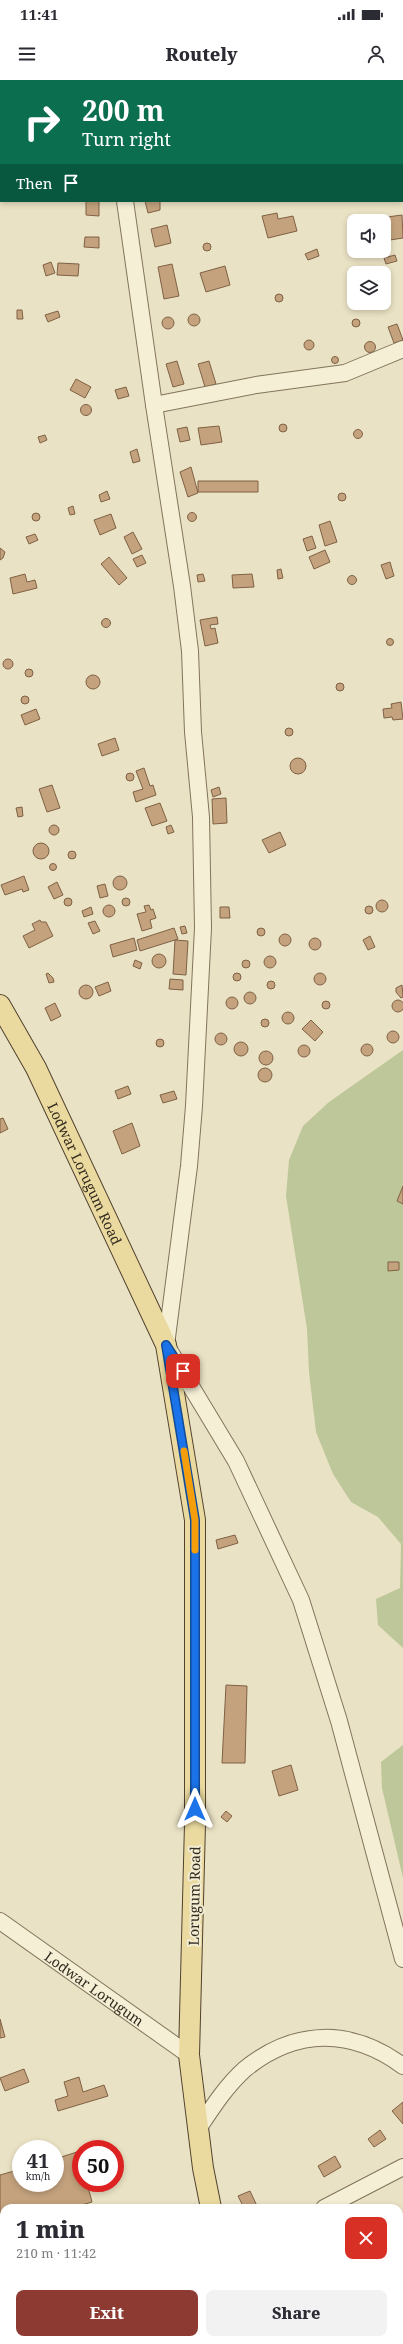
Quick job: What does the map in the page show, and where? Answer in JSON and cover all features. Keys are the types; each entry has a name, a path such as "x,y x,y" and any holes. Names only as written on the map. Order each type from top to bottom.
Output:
{"main road":[{"name":"Lodwar Lorugum Road","path":"0,1005 36,1068 166,1345"},
{"name":"Lorugum Road","path":"166,1345 195,1520 195,1824 189,2055 198,2129 210,2204"}],"street":[{"path":"125,202 182,586 190,651 193,732 201,817 203,928 189,1166 166,1345 236,1460 301,1600 339,1721 403,1959"},
{"path":"154,405 256,385 345,373 403,349"},
{"name":"Lodwar Lorugum","path":"0,1921 189,2055"},
{"path":"198,2129 222,2093 246,2069 277,2050 299,2041 324,2036 354,2041 390,2056 403,2066"},
{"path":"332,2204 403,2167"}],"green space":[{"path":"403,1050 403,1648 378,1625 376,1599 400,1588 401,1544 378,1517 351,1502 333,1474 316,1432 309,1372 307,1329 286,1196 289,1160 303,1126 329,1102"},
{"path":"403,1745 403,1878 382,1788 381,1762"}],"building":[{"path":"86,202 99,202 99,216 86,215"},
{"path":"145,202 160,202 160,210 148,213"},
{"path":"277,213 278,219 293,216 297,231 268,238 262,216"},
{"path":"402,215 403,238 391,240 391,216"},
{"path":"167,225 171,243 155,247 151,229"},
{"path":"85,237 99,237 99,248 84,247"},
{"path":"205,243 209,243 211,247 209,251 205,251 203,249 203,245"},
{"path":"317,249 319,256 308,260 305,254"},
{"path":"395,255 397,261 386,264 384,258 391,258 391,256"},
{"path":"51,262 55,273 46,276 43,265"},
{"path":"58,263 79,264 78,276 57,275"},
{"path":"172,264 179,296 164,299 158,267"},
{"path":"225,266 230,285 206,292 200,273"},
{"path":"277,294 281,294 283,298 281,302 277,302 275,300 275,296"},
{"path":"17,310 22,310 23,319 17,319"},
{"path":"58,311 60,317 48,322 45,315"},
{"path":"192,314 196,314 200,320 196,326 192,326 188,322 188,318"},
{"path":"168,317 172,319 174,323 172,327 168,329 164,327 162,323 164,319"},
{"path":"356,319 359,320 359,326 356,327 353,326 352,323 353,320"},
{"path":"397,324 403,340 394,343 388,327"},
{"path":"307,340 311,340 313,341 313,349 307,350 304,347 304,343"},
{"path":"370,341 374,343 376,347 374,351 370,353 366,351 364,347 366,343"},
{"path":"335,356 338,357 338,363 335,364 332,363 331,360 332,357"},
{"path":"177,361 184,384 173,387 166,364"},
{"path":"209,361 216,384 205,387 198,364"},
{"path":"76,379 91,387 85,398 70,390"},
{"path":"126,387 129,396 118,399 115,390"},
{"path":"84,405 88,405 90,406 90,414 84,415 81,412 81,408"},
{"path":"281,424 285,424 287,428 285,432 281,432 279,430 279,426"},
{"path":"219,426 222,442 201,445 198,428"},
{"path":"187,427 190,440 180,442 177,429"},
{"path":"356,430 360,430 362,434 360,438 356,438 354,436 354,432"},
{"path":"45,435 47,440 40,443 38,437"},
{"path":"137,449 140,461 133,463 130,452"},
{"path":"191,467 198,493 188,497 180,472"},
{"path":"198,481 258,481 258,492 198,492"},
{"path":"107,491 110,499 101,502 99,495"},
{"path":"340,493 344,493 346,497 344,501 340,501 338,499 338,495"},
{"path":"73,506 75,514 70,515 68,508"},
{"path":"34,513 38,513 40,517 38,521 34,521 32,519 32,515"},
{"path":"190,513 194,513 196,517 194,521 190,521 188,519 188,515"},
{"path":"111,514 116,528 100,535 94,520"},
{"path":"330,521 337,542 325,546 319,525"},
{"path":"133,532 142,549 132,554 124,537"},
{"path":"35,534 38,540 29,544 26,537"},
{"path":"312,536 316,548 307,551 303,539"},
{"path":"0,548 5,552 3,558 0,560"},
{"path":"325,550 330,562 314,569 309,557"},
{"path":"142,555 146,563 137,567 133,559"},
{"path":"109,557 127,578 119,585 101,564"},
{"path":"390,562 394,576 386,579 381,565"},
{"path":"281,569 283,578 278,579 277,570"},
{"path":"25,574 27,582 35,580 37,588 13,594 10,578"},
{"path":"203,574 205,581 198,582 197,575"},
{"path":"252,574 254,587 233,588 232,575"},
{"path":"352,575 357,580 352,585 347,580"},
{"path":"217,617 218,624 210,625 211,629 215,628 218,643 205,646 200,620"},
{"path":"104,619 108,619 110,623 108,627 104,627 102,625 102,621"},
{"path":"390,638 393,639 393,645 390,646 387,645 386,642 387,639"},
{"path":"6,659 10,659 12,660 12,668 6,669 3,666 3,662"},
{"path":"29,669 32,670 32,676 29,677 26,676 25,673 26,670"},
{"path":"93,675 98,677 100,682 98,687 93,689 88,687 86,682 88,677"},
{"path":"338,683 342,683 344,687 342,691 338,691 336,689 336,685"},
{"path":"23,696 27,696 29,700 27,704 23,704 21,702 21,698"},
{"path":"401,702 403,719 393,720 392,717 384,718 383,709 392,708 391,704"},
{"path":"36,709 40,719 25,725 21,715"},
{"path":"289,728 292,729 292,735 289,736 286,735 285,732 286,729"},
{"path":"115,738 119,750 102,756 98,744"},
{"path":"298,758 305,763 306,766 301,773 298,774 291,769 290,766 295,759"},
{"path":"144,768 150,786 153,785 156,795 136,802 133,792 143,789 136,771"},
{"path":"128,773 132,773 134,777 132,781 128,781 126,779 126,775"},
{"path":"52,785 60,808 47,812 39,789"},
{"path":"219,787 221,794 213,797 211,790"},
{"path":"226,798 227,823 213,824 212,799"},
{"path":"160,803 167,821 152,826 145,808"},
{"path":"22,807 23,816 18,817 16,808"},
{"path":"52,825 56,825 58,826 58,834 52,835 49,832 49,828"},
{"path":"171,825 174,832 168,834 166,827"},
{"path":"280,832 286,845 269,853 262,840"},
{"path":"38,843 44,843 49,848 47,857 44,859 38,859 33,854 33,848"},
{"path":"70,851 74,851 76,855 74,859 70,859 68,857 68,853"},
{"path":"53,863 56,864 56,870 53,871 50,870 49,867 50,864"},
{"path":"24,876 29,890 23,892 22,889 5,895 1,885"},
{"path":"117,876 123,876 127,880 127,886 123,890 117,890 113,886 113,880"},
{"path":"57,882 63,895 54,899 48,887"},
{"path":"105,884 108,896 100,898 97,886"},
{"path":"68,898 71,899 71,905 68,906 65,905 64,902 65,899"},
{"path":"124,898 128,898 130,902 128,906 124,906 122,904 122,900"},
{"path":"384,900 387,901 387,911 380,912 377,911 376,904 377,901"},
{"path":"107,905 111,905 115,911 111,917 107,917 103,913 103,909"},
{"path":"149,905 151,910 153,909 156,918 150,920 152,928 142,931 137,914 146,912 144,906"},
{"path":"369,906 372,907 372,913 369,914 366,913 365,910 366,907"},
{"path":"91,907 93,914 84,917 82,911"},
{"path":"220,907 229,907 230,918 220,918"},
{"path":"40,920 41,922 46,922 53,936 29,948 23,936 35,930 32,924"},
{"path":"95,921 100,931 93,934 88,923"},
{"path":"185,926 187,933 182,934 180,927"},
{"path":"174,928 178,939 140,951 137,940"},
{"path":"261,928 264,929 264,935 261,936 258,935 257,932 258,929"},
{"path":"287,934 290,935 290,945 283,946 280,945 279,938 280,935"},
{"path":"370,936 375,947 368,950 363,940"},
{"path":"134,938 137,950 113,957 110,945"},
{"path":"317,938 320,939 320,949 313,950 310,949 309,942 310,939"},
{"path":"175,940 188,941 186,975 173,974"},
{"path":"156,954 162,954 166,958 166,964 162,968 156,968 152,964 152,958"},
{"path":"272,956 275,957 275,967 268,968 265,967 264,960 265,957"},
{"path":"135,960 142,963 140,969 133,966"},
{"path":"246,960 249,961 249,967 246,968 243,967 242,964 243,961"},
{"path":"48,973 53,978 54,982 49,983 46,974"},
{"path":"237,973 240,974 240,980 237,981 234,980 233,977 234,974"},
{"path":"322,973 325,974 325,984 318,985 315,984 314,977 315,974"},
{"path":"170,979 183,980 183,990 169,989"},
{"path":"271,981 274,982 274,988 271,989 268,988 267,985 268,982"},
{"path":"108,982 111,991 99,996 95,987"},
{"path":"86,985 91,987 93,992 91,997 86,999 81,997 79,992 81,987"},
{"path":"402,985 403,997 401,998 396,992 396,988"},
{"path":"252,992 255,993 255,1003 248,1004 245,1003 244,996 245,993"},
{"path":"234,997 237,998 237,1008 230,1009 227,1008 226,1001 227,998"},
{"path":"396,1000 400,1000 404,1006 400,1012 396,1012 392,1008 392,1004"},
{"path":"326,1001 329,1002 329,1008 326,1009 323,1008 322,1005 323,1002"},
{"path":"55,1003 61,1016 51,1021 45,1008"},
{"path":"290,1012 293,1013 293,1023 286,1024 283,1023 282,1016 283,1013"},
{"path":"265,1019 268,1020 268,1026 265,1027 262,1026 261,1023 262,1020"},
{"path":"311,1020 323,1032 315,1041 302,1029"},
{"path":"395,1031 398,1032 398,1042 391,1043 388,1042 387,1035 388,1032"},
{"path":"223,1033 226,1034 226,1044 219,1045 216,1044 215,1037 216,1034"},
{"path":"158,1039 162,1039 164,1043 162,1047 158,1047 156,1045 156,1041"},
{"path":"241,1042 246,1044 248,1049 246,1054 241,1056 236,1054 234,1049 236,1044"},
{"path":"369,1044 372,1045 372,1055 365,1056 362,1055 361,1048 362,1045"},
{"path":"306,1045 309,1046 309,1056 302,1057 299,1056 298,1049 299,1046"},
{"path":"266,1051 271,1053 273,1058 271,1063 266,1065 261,1063 259,1058 261,1053"},
{"path":"265,1068 270,1070 272,1075 270,1080 265,1082 260,1080 258,1075 260,1070"},
{"path":"128,1086 131,1094 118,1099 115,1091"},
{"path":"174,1091 177,1099 163,1103 160,1095"},
{"path":"3,1118 8,1129 0,1133 0,1119"},
{"path":"132,1123 140,1146 122,1154 113,1131"},
{"path":"403,1186 403,1204 397,1201"},
{"path":"388,1262 399,1262 399,1270 388,1271"},
{"path":"235,1535 238,1543 218,1549 216,1540"},
{"path":"226,1685 247,1686 245,1763 222,1763"},
{"path":"291,1765 298,1790 279,1796 272,1771"},
{"path":"226,1811 232,1816 227,1822 221,1817"},
{"path":"0,2019 5,2037 0,2038"},
{"path":"24,2069 29,2082 5,2091 0,2078"},
{"path":"79,2077 83,2092 104,2085 108,2096 58,2111 55,2100 68,2096 64,2082"},
{"path":"403,2102 403,2124 392,2111"},
{"path":"380,2130 386,2139 374,2147 368,2139"},
{"path":"72,2154 72,2192 89,2192 92,2202 85,2204 0,2204 0,2175 12,2172 12,2192 64,2192 64,2156"},
{"path":"335,2156 341,2167 324,2177 318,2166"},
{"path":"250,2191 256,2204 242,2204 238,2196"}],"slow traffic":[{"path":"184,1451 195,1520 195,1550"}],"route":[{"path":"183,1371 166,1345 195,1520 195,1809"}]}
